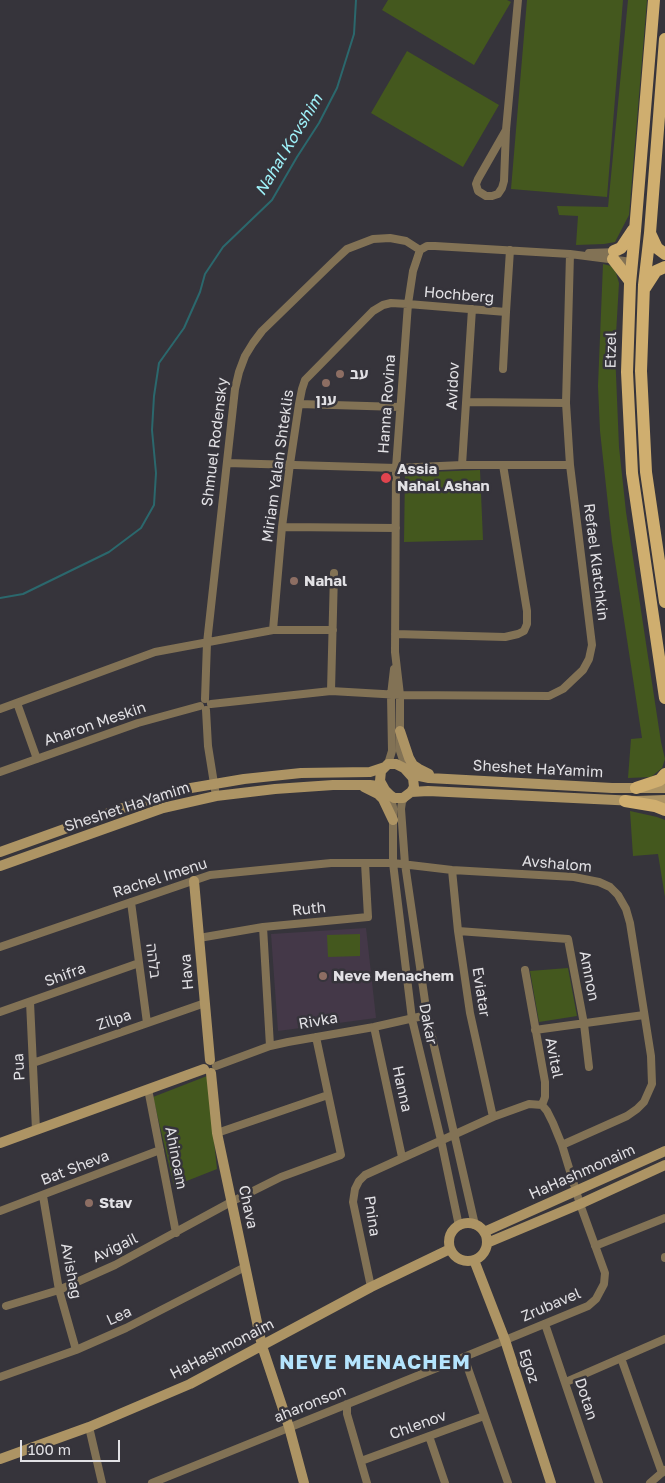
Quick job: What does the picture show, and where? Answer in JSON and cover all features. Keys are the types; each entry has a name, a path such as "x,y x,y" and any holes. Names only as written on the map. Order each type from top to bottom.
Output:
{"main road":[{"name":"Etzel","path":"654,0 630,281 627,372 632,473 665,698"},
{"name":"Etzel","path":"665,39 644,290 641,371 646,472 665,602"},
{"path":"630,281 613,255 621,248 636,225"},
{"path":"650,233 657,248 665,255"},
{"path":"644,290 656,271 665,266"},
{"path":"636,788 660,780 665,774"},
{"path":"625,801 655,806 665,810"}],"street":[{"path":"506,130 476,184 478,191 486,196 498,194 502,188 518,0"},
{"name":"Shmuel Rodensky","path":"216,796 208,746 206,705 207,642 235,389 239,372 249,349 262,331 347,249 373,239 390,238 406,241 420,250"},
{"path":"420,250 427,246 435,246 613,255 647,259 665,255"},
{"name":"Hanna Rovina","path":"408,772 400,751 400,695 395,634 396,468 408,304 413,271 420,250"},
{"name":"Hochberg","path":"408,304 506,312 510,250"},
{"name":"Refael Klatchkin","path":"391,695 549,696 563,689 583,670 589,659 592,645 570,465 566,403 570,254"},
{"path":"647,259 665,266"},
{"name":"Miriam Yalan Shteklis","path":"273,630 290,464 299,404 305,380 373,310 390,303 408,304"},
{"name":"Avidov","path":"462,465 472,309"},
{"path":"503,369 506,312"},
{"path":"466,402 566,403"},
{"path":"299,404 400,407"},
{"path":"227,463 396,468 462,465 570,465"},
{"path":"395,634 505,637 518,634 524,630 527,624 528,610 504,465"},
{"path":"282,528 396,528"},
{"path":"331,691 334,573"},
{"path":"0,709 155,652 273,630 332,630"},
{"name":"Hanna Rovina","path":"386,766 392,751 391,695 396,652"},
{"name":"Aharon Meskin","path":"0,772 138,723 206,705 331,691 391,695"},
{"path":"17,703 37,759"},
{"path":"400,731 405,750 413,765 431,775 447,779"},
{"path":"400,765 408,772 414,783 408,795 398,799 387,792 380,781 380,776 386,766 400,765"},
{"name":"Sheshet HaYamim","path":"0,852 160,796 214,783 301,774 370,772 386,766"},
{"name":"Sheshet HaYamim","path":"408,772 429,778 665,788"},
{"path":"358,785 378,794 388,808 393,820"},
{"name":"Sheshet HaYamim","path":"0,866 164,808 216,796 293,787 358,785 378,786 387,792"},
{"name":"Sheshet HaYamim","path":"408,795 428,791 625,801 665,800"},
{"name":"Dakar","path":"387,792 393,807 393,863 412,1019 442,1140 460,1226"},
{"name":"Dakar","path":"408,795 402,802 401,809 405,864 427,1015 475,1225"},
{"name":"Rachel Imenu","path":"0,947 210,875 331,863 393,863"},
{"name":"Ruth","path":"199,938 262,927 368,917 365,863"},
{"name":"Avshalom","path":"393,863 452,870 574,877 599,882 610,887 618,895 626,909 630,923 653,1074 652,1084 644,1102 627,1116 562,1145"},
{"name":"Eviatar","path":"452,870 458,932 470,1013 493,1117"},
{"name":"Hava","path":"194,881 210,1067"},
{"name":"בלהה","path":"132,902 147,1023"},
{"path":"262,927 270,1046"},
{"name":"Amnon","path":"458,932 568,939 584,1024 589,1067"},
{"name":"Shifra","path":"0,1012 139,963"},
{"name":"Avital","path":"525,970 545,1082 545,1097 542,1105"},
{"name":"Pua","path":"30,1002 36,1130"},
{"name":"Zilpa","path":"33,1063 205,1003"},
{"name":"Rivka","path":"0,1143 270,1046 374,1027 427,1015"},
{"path":"535,1030 644,1015"},
{"name":"Hanna","path":"374,1027 402,1157"},
{"path":"217,1133 328,1095 316,1037"},
{"name":"Chava","path":"210,1067 217,1133 262,1346 304,1483"},
{"name":"Ahinoam","path":"148,1089 176,1233"},
{"name":"Avigail","path":"6,1306 59,1290 115,1265 231,1202 281,1178 341,1155 328,1095"},
{"name":"Pnina","path":"371,1287 353,1202 359,1181 365,1175 402,1157 493,1117 529,1104 542,1105"},
{"path":"542,1105 547,1110 562,1145 580,1204"},
{"name":"Bat Sheva","path":"0,1211 160,1150"},
{"name":"HaHashmonaim","path":"484,1232 665,1150"},
{"name":"HaHashmonaim","path":"487,1243 580,1204 665,1165"},
{"name":"Avishag","path":"43,1196 59,1290 76,1350"},
{"name":"Zrubavel","path":"505,1340 588,1306 602,1292 604,1273 580,1204"},
{"path":"595,1246 665,1218"},
{"path":"475,1225 484,1232 487,1243 483,1254 474,1260 460,1259 450,1249 450,1238 455,1229 460,1226 475,1225"},
{"name":"HaHashmonaim","path":"0,1459 89,1427 190,1384 371,1287 450,1249"},
{"name":"Egoz","path":"474,1260 505,1340 552,1483"},
{"name":"Lea","path":"0,1377 76,1350 126,1328 245,1267"},
{"name":"Dotan","path":"545,1324 599,1483"},
{"path":"566,1382 665,1339"},
{"name":"aharonson","path":"152,1483 166,1480 288,1427 505,1340"},
{"path":"464,1358 508,1483"},
{"path":"621,1358 663,1472 650,1483"},
{"path":"347,1404 347,1414 367,1483"},
{"name":"Chlenov","path":"361,1461 484,1416"},
{"path":"89,1427 102,1483"},
{"path":"429,1436 445,1483"}],"shaded area":[{"name":"Neve Menachem","path":"366,928 376,1018 278,1031 271,934"}],"green space":[{"path":"388,0 507,0 511,2 474,65 382,10"},
{"path":"527,0 623,0 607,197 511,189"},
{"path":"628,0 647,0 629,215 615,242 576,245 578,216 559,215 557,206 608,207"},
{"path":"407,51 499,105 463,167 371,113"},
{"path":"603,264 611,266 616,273 619,283 615,351 619,447 626,512 665,759 662,768 651,777 628,778 631,739 642,738 612,541 600,431 598,386"},
{"path":"480,470 483,540 404,542 405,473"},
{"path":"630,811 665,820 665,897 658,854 633,856"},
{"path":"360,934 360,956 328,957 327,935"},
{"path":"568,968 577,1016 539,1022 530,971"},
{"path":"207,1076 217,1169 174,1186 153,1097"}],"waterway":[{"name":"Nahal Kovshim","path":"0,598 23,594 109,552 141,528 154,505 156,473 152,430 154,396 159,363 184,328 200,292 205,274 223,247 272,200 319,123 337,88 354,34 356,0"}],"place":[{"name":"עב","path":"340,374"},
{"name":"ענן","path":"326,383"},
{"name":"Assia Nahal Ashan","path":"386,478"},
{"name":"Nahal","path":"294,581"},
{"name":"Neve Menachem","path":"323,976"},
{"name":"Stav","path":"89,1203"}],"district":[{"name":"NEVE MENACHEM","path":"375,1363"}]}
